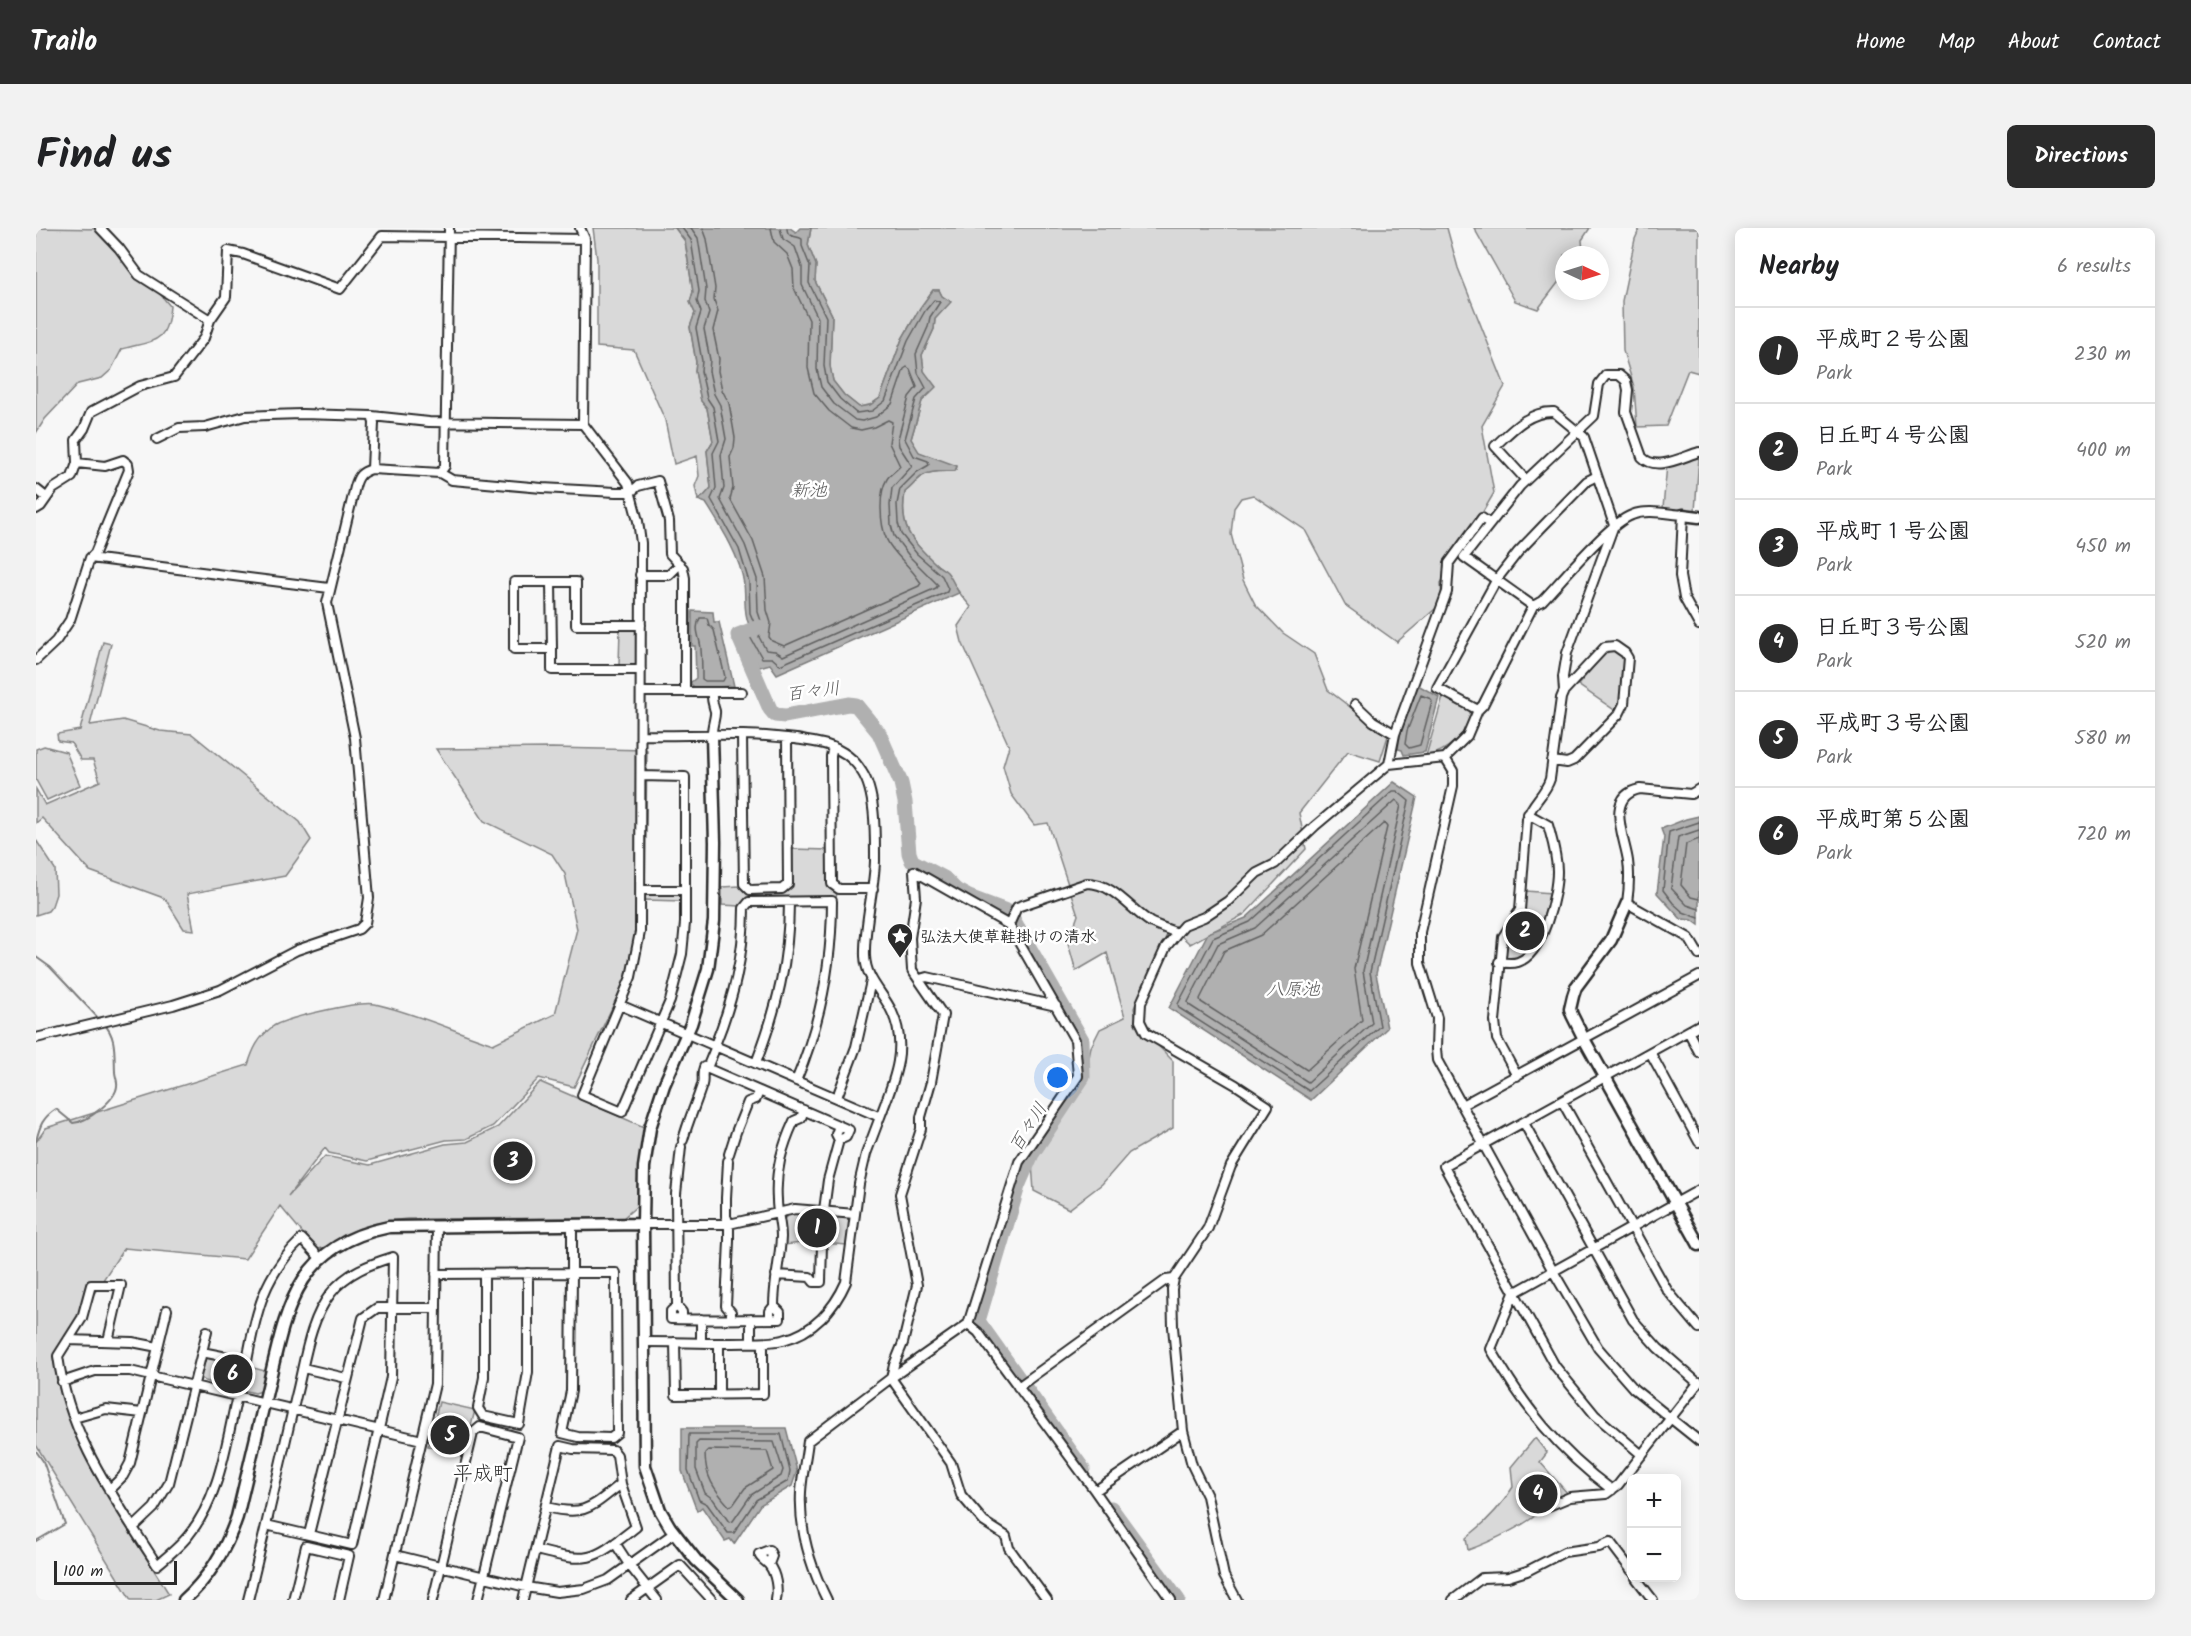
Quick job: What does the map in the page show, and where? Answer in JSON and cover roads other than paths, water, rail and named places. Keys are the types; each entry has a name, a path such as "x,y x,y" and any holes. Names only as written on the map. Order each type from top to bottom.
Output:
{"street":[{"path":"100,228 119,248 139,275 210,320"},
{"path":"440,473 445,466 449,228"},
{"path":"580,228 585,239 583,424 628,483 640,531 641,890 638,944 631,977 582,1095 622,1112 661,1022 672,993 682,954 685,890 685,777 641,776"},
{"path":"36,509 41,506 53,489 72,477 77,463 76,440 84,429 91,412 140,386 174,377 204,338 210,320 226,297 228,251 243,254 340,289 381,236 585,239"},
{"path":"1533,606 1464,557 1526,480 1594,416 1601,380 1606,375 1615,374 1623,377 1627,385 1626,412 1644,460 1657,464 1699,452"},
{"path":"1526,480 1495,446 1523,420 1548,412 1558,414 1584,437 1614,525 1567,652 1563,677 1564,691"},
{"path":"157,439 179,428 205,427 249,416 302,414 372,416 446,422 583,424"},
{"path":"372,416 374,423 372,469"},
{"path":"36,660 56,641 70,620 90,558 95,553 129,470 128,464 123,460 105,466 77,463"},
{"path":"36,1038 173,1005 220,990 297,950 359,929 365,922 369,898 355,738 327,603 358,476 363,471 372,469 440,473 452,480 542,488 631,492 638,486 658,481 669,521 670,554 680,564 685,578 685,692"},
{"path":"1478,710 1437,688 1497,579 1542,527 1587,481 1597,476"},
{"path":"36,489 46,497"},
{"path":"1237,1600 1224,1575 1207,1496 1192,1465 1183,1431 1173,1327 1172,1289 1174,1278 1208,1228 1231,1166 1268,1106 1236,1084 1146,1033 1140,1022 1141,1003 1166,947 1184,925 1204,917 1222,905 1257,873 1275,864 1315,826 1389,764 1445,758 1467,736 1478,710 1483,705 1533,606 1542,601 1614,525 1637,513 1699,516"},
{"path":"1683,515 1680,576 1684,598 1699,625"},
{"path":"1389,764 1395,734 1447,592 1449,563 1482,518 1490,524"},
{"path":"90,558 329,588"},
{"path":"640,575 669,575 680,564"},
{"path":"552,650 514,649 514,582 576,582 576,625 641,625"},
{"path":"551,582 552,670 641,670"},
{"path":"1517,1076 1499,1043 1495,1028 1503,937 1520,910 1528,814 1547,787 1564,691 1605,647 1615,646 1628,658 1626,695 1618,714 1574,760 1567,763 1552,761"},
{"path":"641,692 742,692"},
{"path":"712,692 711,706 715,711 711,723 715,827 712,938 704,988 664,1085 650,1128 644,1167 645,1466 660,1510 674,1533 696,1560 738,1600"},
{"path":"1355,704 1373,721 1395,734"},
{"path":"641,735 787,738 833,747 855,762 870,786 875,859 865,953 866,965 871,981 893,1013 900,1044 898,1069 866,1154 859,1184 846,1282 840,1296 825,1315 809,1329 784,1340 763,1343 645,1342"},
{"path":"742,736 744,884 750,890 782,889 788,884 787,738"},
{"path":"833,747 831,756 832,884 839,889 873,890"},
{"path":"1445,758 1453,771 1453,786 1420,932 1419,955 1422,975 1437,1018 1437,1060 1592,1340 1634,1389 1699,1441"},
{"path":"1699,789 1691,794 1640,789 1624,797 1618,809 1628,861 1627,903 1611,940 1576,987 1570,1010 1699,1245"},
{"path":"1499,962 1520,961 1534,948 1550,915 1555,894 1556,860 1548,825 1528,814"},
{"path":"827,1600 813,1570 803,1531 801,1491 808,1441 891,1378 968,1324 1019,1162 1078,1076 1075,1040 1009,925 914,871 916,898 910,938 912,970 943,1015 931,1082 921,1118 921,1129 900,1194 917,1285 903,1343 891,1378 951,1464 961,1495 984,1522 1006,1536 1009,1548 1047,1600"},
{"path":"1009,925 1017,907 1087,883 1096,883 1126,900 1150,921 1177,933"},
{"path":"641,890 685,890"},
{"path":"711,1070 739,972 744,908 749,902 832,901 829,966 824,996 812,1039 796,1081"},
{"path":"756,1063 780,993 787,950 789,902"},
{"path":"1627,903 1689,938 1699,955"},
{"path":"1462,1105 1699,976"},
{"path":"920,979 927,977 1056,1006"},
{"path":"837,1097 856,1047 871,981"},
{"path":"620,1005 880,1117"},
{"path":"1642,1455 1602,1422 1555,1366 1444,1166 1699,1025"},
{"path":"1688,1031 1699,1052"},
{"path":"1650,1052 1699,1142"},
{"path":"804,1110 801,1118 794,1121 780,1153 777,1169 781,1235 774,1306 770,1311 770,1319 671,1318 671,1311 676,1305 677,1178 682,1143 703,1082 701,1075 704,1067 795,1106 804,1110 839,1126 849,1130 846,1137 839,1140 830,1170 824,1210"},
{"path":"731,1319 731,1312 726,1306 729,1224 726,1216 726,1198 729,1158 748,1102 746,1095 750,1087"},
{"path":"748,1102 756,1099 759,1091"},
{"path":"1562,1101 1667,1290 1699,1328"},
{"path":"794,1121 791,1114 795,1106"},
{"path":"1524,1123 1639,1328 1676,1365 1699,1382 1612,1490 1606,1494 1570,1497 1546,1508"},
{"path":"1612,1490 1577,1462 1545,1429 1521,1398 1491,1348 1514,1293 1699,1190"},
{"path":"184,1600 207,1576 229,1538 237,1517 288,1307 300,1284 321,1259 338,1246 369,1232 389,1227 729,1224 795,1209 855,1214"},
{"path":"436,1274 528,1273 572,1273 616,1273 617,1433 611,1438 578,1437 562,1433 571,1391 572,1273 572,1224"},
{"path":"384,1600 436,1377 437,1226"},
{"path":"202,1352 247,1361 260,1303 268,1283 280,1264 302,1239 321,1259"},
{"path":"776,1275 810,1277 811,1281 821,1282 822,1245"},
{"path":"248,1600 315,1319 334,1288 361,1269 393,1257 391,1377 352,1545 266,1525"},
{"path":"484,1274 484,1377 478,1408 483,1416 519,1424 528,1372 528,1273"},
{"path":"1018,1387 1166,1280 1174,1278"},
{"path":"108,1341 120,1285 91,1286 82,1318 58,1356 62,1382 80,1438 109,1490 157,1565 188,1536 203,1514 215,1486 237,1396"},
{"path":"721,1320 721,1311 726,1306"},
{"path":"309,1534 346,1378 363,1318 374,1310 436,1308"},
{"path":"109,1490 123,1476 130,1463 166,1310"},
{"path":"701,1319 701,1342"},
{"path":"751,1319 751,1342"},
{"path":"968,1324 978,1332 1095,1491 1171,1600"},
{"path":"133,1528 154,1508 169,1484 207,1331"},
{"path":"68,1340 132,1342 158,1347"},
{"path":"675,1342 676,1395 763,1394 763,1343"},
{"path":"719,1343 719,1394"},
{"path":"303,1368 346,1378"},
{"path":"62,1382 90,1372 130,1371 422,1440"},
{"path":"74,1418 106,1409 142,1413"},
{"path":"433,1600 472,1433 480,1427 518,1437 478,1600"},
{"path":"1095,1491 1183,1431"},
{"path":"523,1600 560,1446 579,1450 613,1450 617,1455 621,1484 636,1527 597,1555 582,1559 536,1550"},
{"path":"546,1507 570,1512 585,1510 621,1484"},
{"path":"395,1555 526,1587 557,1592 584,1589 608,1580 674,1533"},
{"path":"1453,1600 1482,1578 1508,1577 1527,1571 1563,1552 1599,1547 1610,1542 1627,1564"},
{"path":"615,1543 657,1600"},
{"path":"293,1600 306,1546 349,1556 339,1600"},
{"path":"769,1564 778,1589 776,1600"},
{"path":"631,1600 680,1565 712,1600"},
{"path":"1639,1582 1653,1600"}],"water":[{"name":"新池","path":"675,228 790,228 796,232 800,228 811,228 808,245 816,265 815,281 832,315 830,366 833,381 844,395 859,407 870,405 880,398 902,339 933,290 939,290 942,296 951,302 935,319 934,329 922,355 924,371 936,387 922,401 911,439 919,452 957,466 955,471 931,472 919,478 905,492 904,515 905,524 913,540 947,572 959,593 777,674 770,664 759,667 740,630 749,625 745,610 742,573 718,522 706,503 698,500 711,488 707,451 713,441 707,408 701,401 695,371 696,362 690,327 695,313 690,302 693,292 685,241"},
{"path":"692,611 713,612 714,622 719,622 734,686 695,688 690,683 696,678 695,646 692,646"},
{"path":"1418,685 1439,697 1425,752 1404,755 1402,750 1398,749 1401,729"},
{"name":"八原池","path":"1394,782 1417,797 1376,974 1387,1028 1311,1100 1169,1008 1208,933 1246,918"},
{"path":"1699,816 1699,925 1692,920 1681,919 1657,893 1664,837 1661,829"},
{"path":"682,1428 786,1428 797,1471 792,1486 760,1505 734,1544 730,1539 725,1541 702,1507 697,1511 682,1471"}],"waterway":[{"name":"百々川","path":"759,627 738,635 770,709 775,715 785,716 849,704 856,705 879,733 901,783 905,802 909,853 912,861 944,878 956,890 969,897 1009,912 1082,1040 1083,1077 1032,1154 1018,1186 978,1321 1083,1469"},
{"path":"36,957 50,967 100,1020"},
{"path":"36,1141 42,1123 56,1109 73,1123 79,1122 100,1109 112,1098 117,1084 114,1046 111,1035 104,1024"},
{"path":"36,1451 43,1461 65,1524 36,1541"},
{"name":"百々川","path":"1111,1508 1178,1600"}],"place":[{"name":"日丘町４号公園","path":"1525,931"},
{"name":"弘法大使草鞋掛けの清水","path":"900,959"},
{"name":"平成町１号公園","path":"513,1161"},
{"name":"平成町２号公園","path":"817,1228"},
{"name":"平成町第５公園","path":"233,1374"},
{"name":"平成町３号公園","path":"450,1435"},
{"name":"日丘町３号公園","path":"1538,1494"}],"district":[{"name":"平成町","path":"483,1473"}]}
